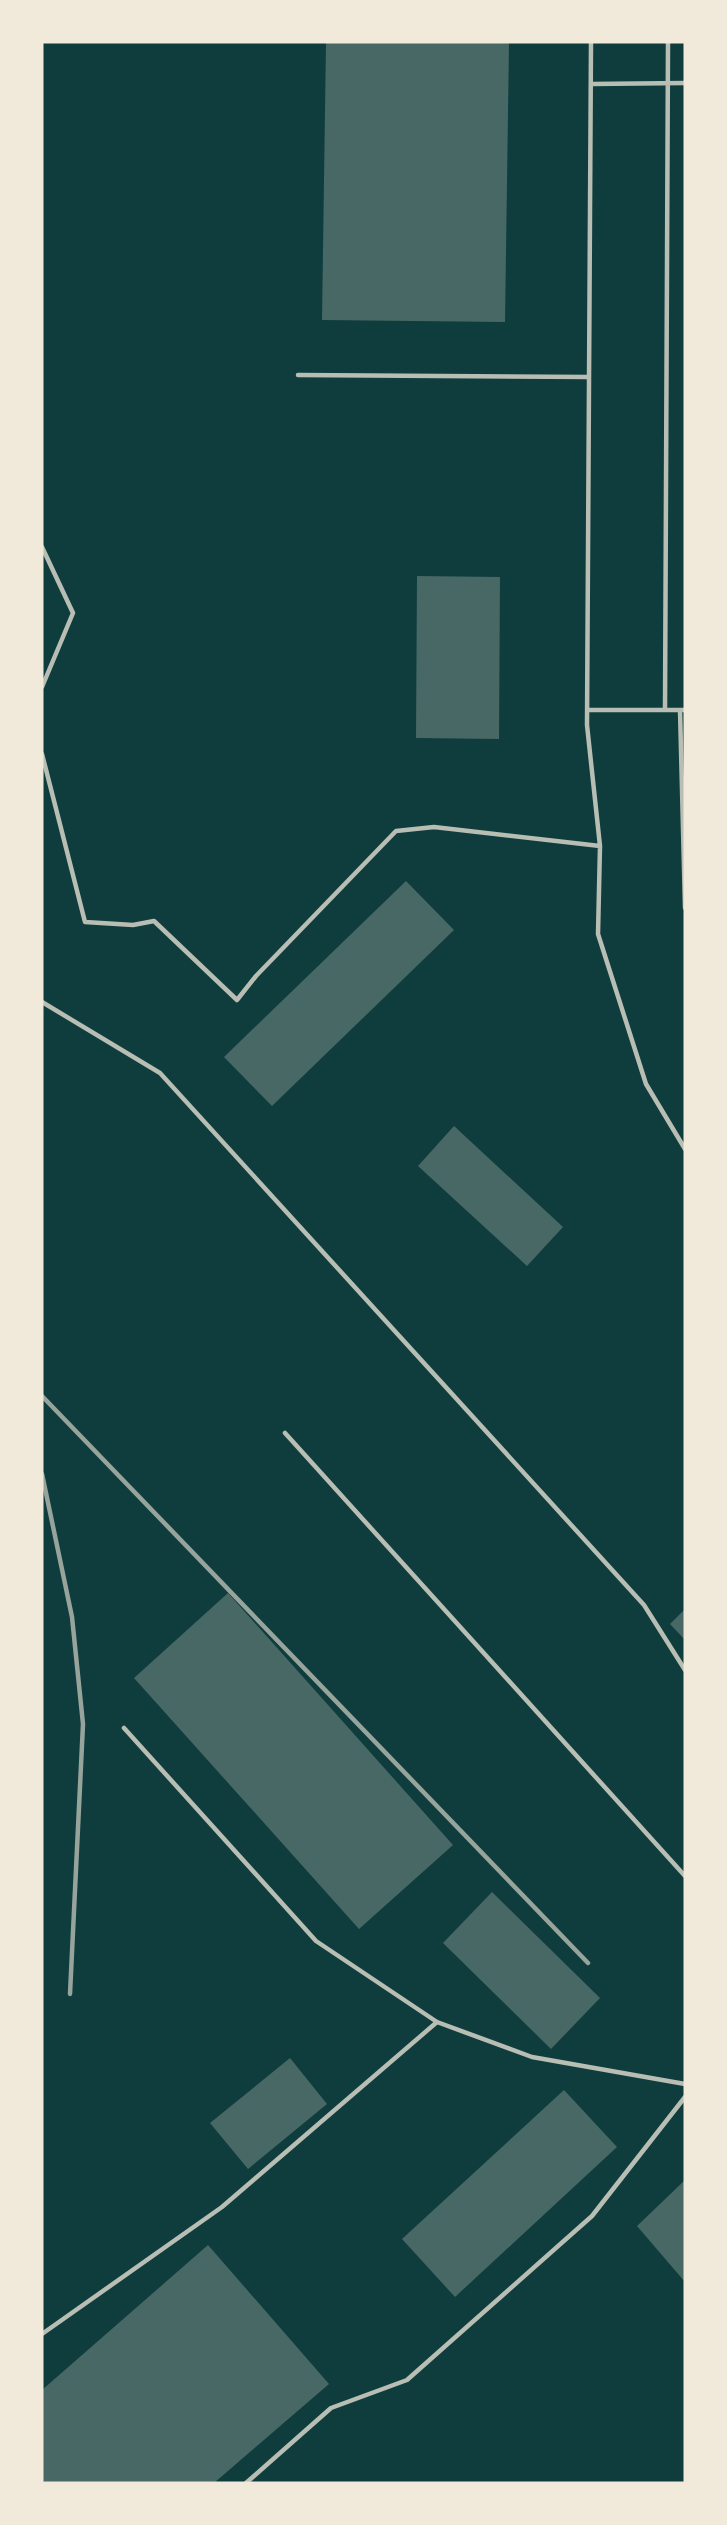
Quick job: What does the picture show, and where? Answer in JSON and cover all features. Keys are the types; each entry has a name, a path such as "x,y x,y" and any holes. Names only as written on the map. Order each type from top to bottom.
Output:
{"lane":[{"path":"591,42 588,710 600,846 598,934 646,1084 685,1149"},
{"path":"665,710 669,42"},
{"path":"591,84 685,83"},
{"path":"298,375 589,377"},
{"path":"42,547 73,613 42,687"},
{"path":"588,710 682,710 685,908"},
{"path":"42,754 85,922 133,925 154,921 237,1000 256,976 396,831 434,827 600,846"},
{"path":"42,1002 160,1073 644,1605 685,1670"},
{"path":"285,1433 685,1876"},
{"path":"124,1728 316,1941 437,2022 532,2057 685,2084"},
{"path":"42,2334 222,2207 437,2022"},
{"path":"246,2483 331,2408 406,2379 557,2247 592,2216 685,2097"}],"building":[{"path":"326,42 509,42 505,322 322,320"},
{"path":"417,576 500,577 499,739 416,738"},
{"path":"406,881 454,930 272,1106 224,1057"},
{"path":"454,1126 563,1227 527,1266 418,1166"},
{"path":"228,1593 453,1845 359,1929 134,1678"},
{"path":"685,1609 685,1640 670,1624"},
{"path":"492,1892 600,1998 551,2049 443,1943"},
{"path":"290,2058 327,2104 248,2169 210,2123"},
{"path":"564,2090 617,2147 455,2297 402,2239"},
{"path":"685,2180 685,2282 637,2226"},
{"path":"208,2245 329,2384 214,2483 42,2483 42,2390"}],"railway":[{"path":"42,1396 588,1963"},
{"path":"42,1474 72,1617 83,1724 70,1994"}]}
